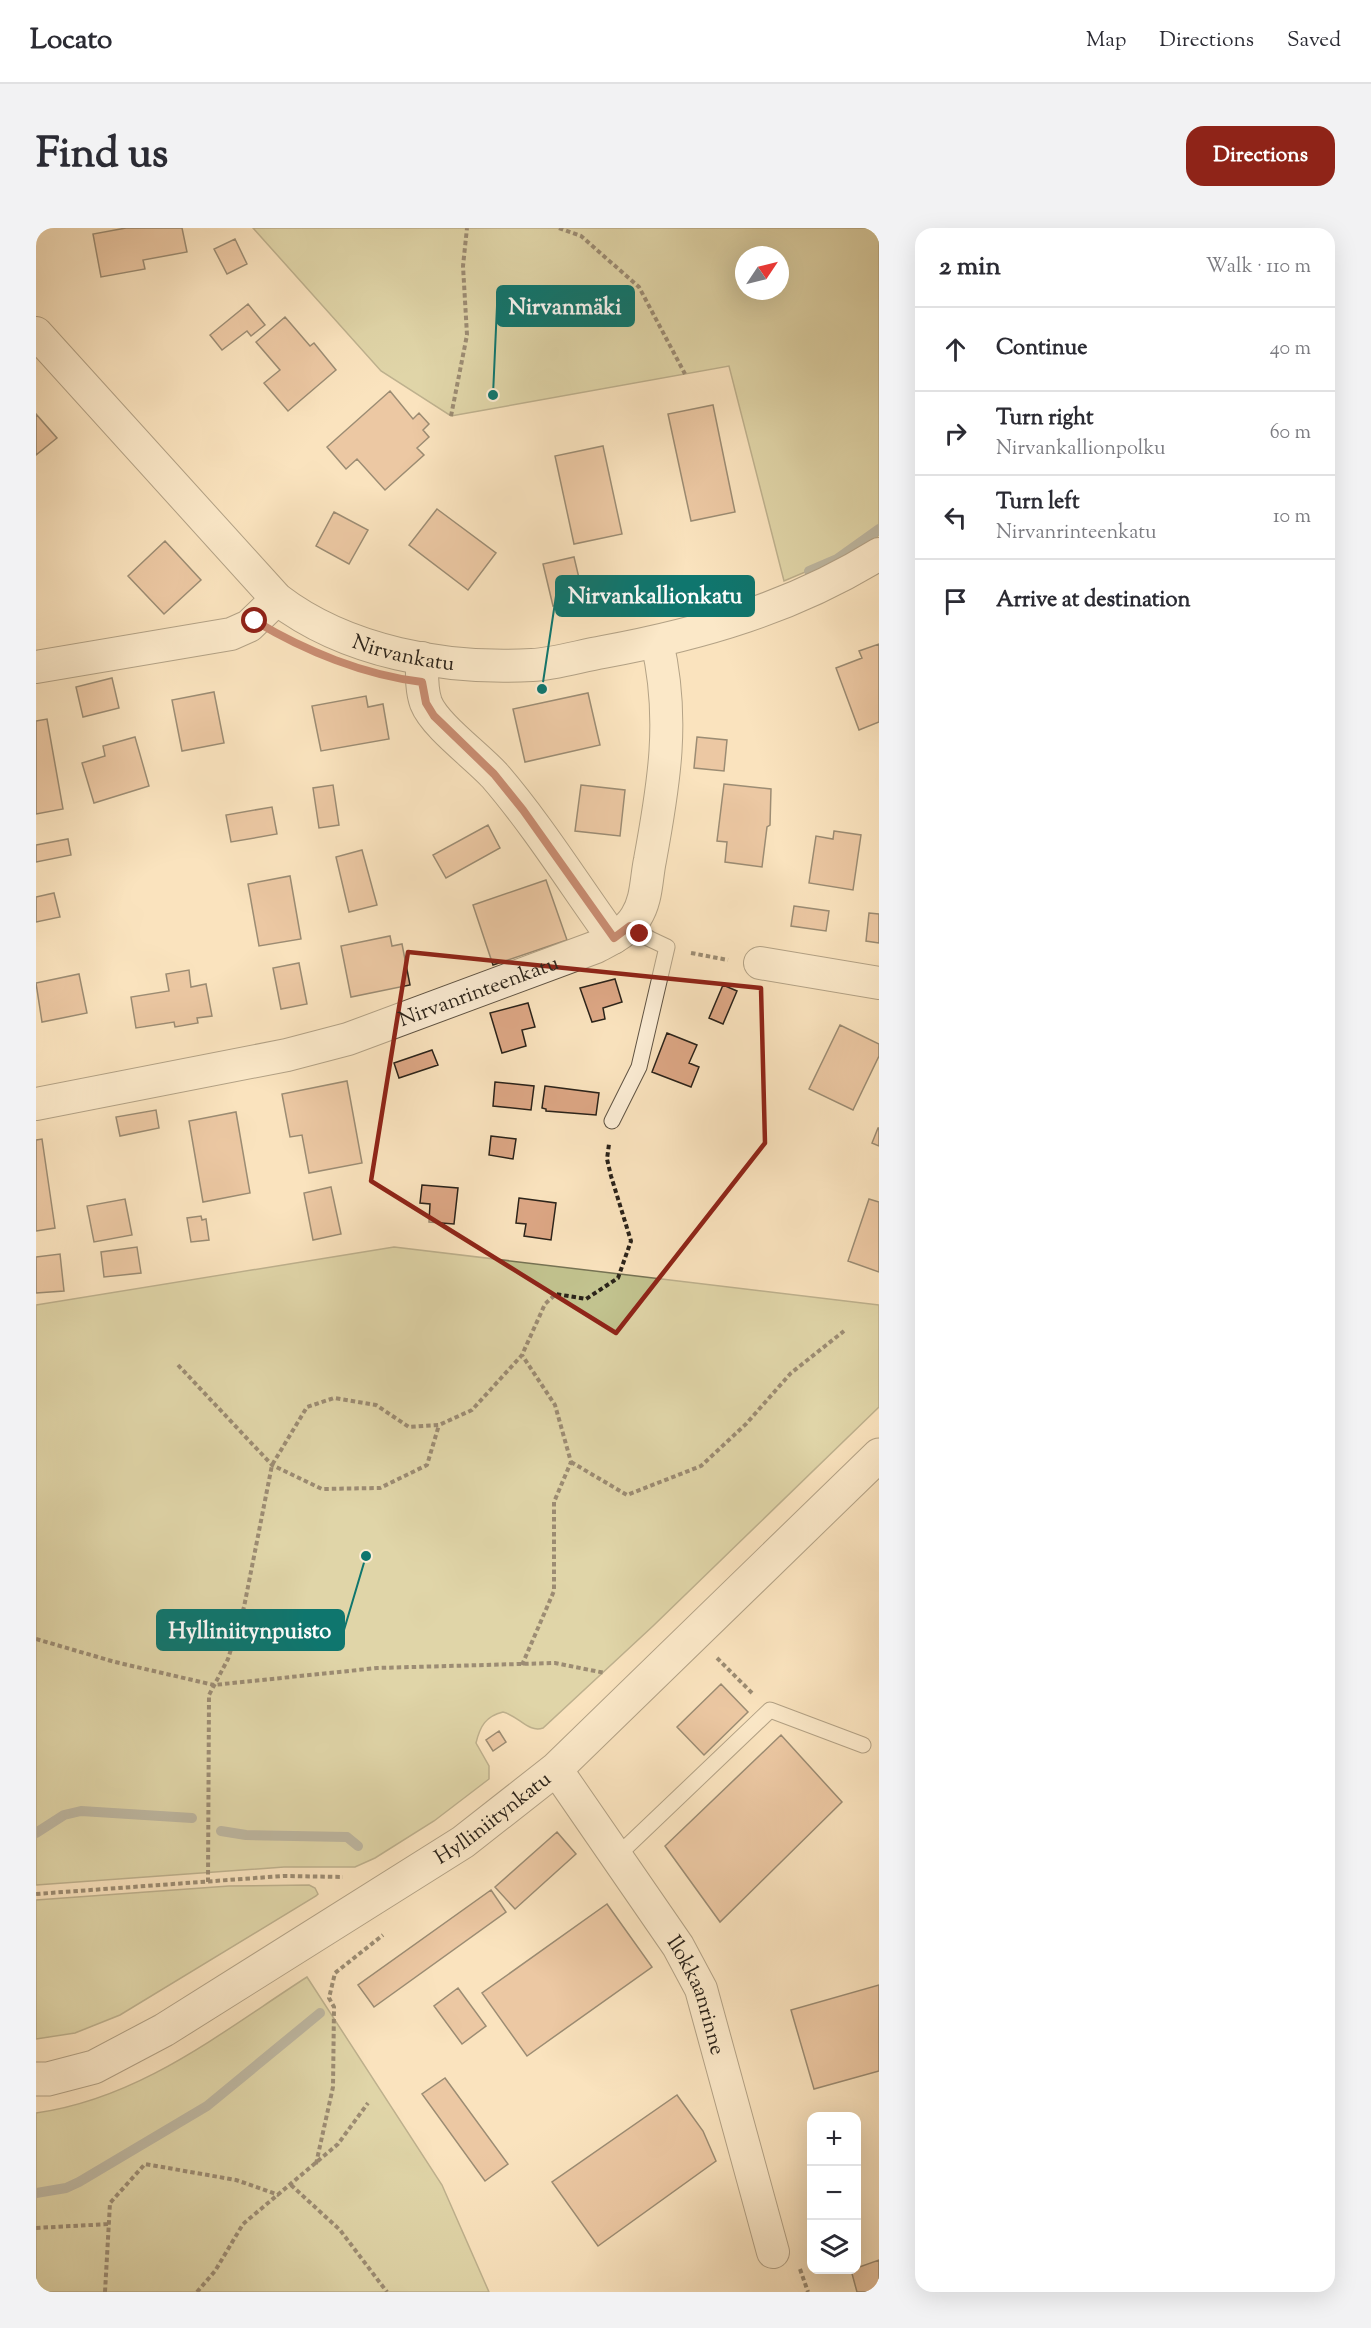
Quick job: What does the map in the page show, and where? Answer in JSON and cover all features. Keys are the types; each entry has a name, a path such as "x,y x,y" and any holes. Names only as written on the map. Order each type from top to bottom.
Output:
{"street":[{"name":"Nirvankatu","path":"36,333 277,599 322,627 386,649 422,658 483,665 534,665 657,642 730,622 790,601 879,554"},
{"path":"36,668 231,634 249,626 277,599"},
{"path":"422,658 424,692 434,716 494,774 622,932 643,904 664,788 667,734 666,680 657,642"},
{"name":"Nirvanrinteenkatu","path":"36,1104 287,1055 348,1039 596,947 622,932"},
{"path":"760,963 879,983"},
{"name":"Hylliniitynkatu","path":"36,2079 48,2079 94,2067 164,2030 448,1852 556,1769 879,1455"},
{"name":"Ilokkaanrinne","path":"556,1769 618,1855 678,1946 701,1989 773,2252"}],"lane":[{"path":"612,1121 639,1067 667,947 650,939 622,932"},
{"path":"618,1855 770,1710 863,1745"}],"path":[{"path":"451,416 467,336 464,266 468,228"},
{"path":"559,228 581,236 639,287 685,374"},
{"path":"667,947 712,958 760,963"},
{"path":"208,1882 209,1695 228,1659 244,1607 272,1465 307,1407 334,1398 376,1405 409,1427 439,1425 472,1410 522,1355 545,1304 556,1294 585,1299 618,1278 631,1241 607,1159 612,1121"},
{"path":"571,1462 627,1495 701,1466 746,1424 791,1373 843,1331"},
{"path":"522,1355 555,1406 571,1462 554,1502 554,1591 522,1665"},
{"path":"178,1365 272,1465 322,1489 380,1488 427,1466 439,1425"},
{"path":"694,1636 770,1710"},
{"path":"36,1639 115,1662 214,1685 377,1668 555,1664 612,1675 604,1683"},
{"path":"36,1894 283,1876 346,1877"},
{"path":"316,2164 333,2086 334,2007 329,1998 334,1974"},
{"path":"197,2292 215,2271 243,2224 338,2144 368,2103"},
{"path":"105,2292 110,2203 144,2164 236,2180 279,2194"},
{"path":"291,2185 340,2229 387,2292"},
{"path":"36,2228 109,2224"}],"highlighted area":[{"path":"408,952 761,988 765,1143 616,1333 371,1181"}],"green space":[{"path":"253,228 879,228 879,535 862,548 784,581 729,366 451,416 381,371"},
{"path":"394,1247 879,1305 879,1407 653,1626 543,1728 528,1726 503,1712 488,1719 476,1743 489,1766 489,1779 434,1821 375,1858 355,1867 284,1867 36,1885 36,1305"},
{"path":"309,1885 315,1888 318,1894 316,1896 120,2015 75,2033 36,2039 36,1900 229,1886"},
{"path":"307,1977 442,2185 489,2292 36,2292 36,2113 74,2105 145,2078 211,2041"}],"building":[{"path":"126,228 182,228 187,252 143,260 145,269 101,277 93,234"},
{"path":"235,239 247,264 227,274 214,249"},
{"path":"248,304 265,325 251,336 247,331 222,350 210,335"},
{"path":"285,317 310,346 314,343 336,370 288,411 264,383 280,370 256,342"},
{"path":"390,391 413,419 419,413 429,424 423,430 429,437 417,448 424,455 385,490 357,459 346,469 327,447"},
{"path":"713,405 735,512 691,521 668,414"},
{"path":"36,414 57,438 36,455"},
{"path":"603,446 622,534 574,544 555,456"},
{"path":"437,509 496,553 468,590 409,545"},
{"path":"334,512 368,530 349,564 316,546"},
{"path":"165,541 201,580 164,614 128,576"},
{"path":"574,557 584,599 553,606 543,564"},
{"path":"879,644 879,722 859,730 836,668 862,658 859,651"},
{"path":"112,678 119,708 83,717 76,687"},
{"path":"214,692 224,743 182,751 172,700"},
{"path":"588,693 600,745 525,762 513,709"},
{"path":"366,696 368,707 383,704 389,739 321,751 312,706"},
{"path":"47,719 63,809 36,814 36,721"},
{"path":"135,737 149,786 94,803 82,763 105,756 103,746"},
{"path":"697,737 727,740 724,771 694,768"},
{"path":"724,784 771,789 770,825 767,827 762,867 725,862 727,842 717,841"},
{"path":"333,785 339,825 319,828 313,788"},
{"path":"581,785 625,790 620,836 575,831"},
{"path":"272,807 277,834 231,842 226,815"},
{"path":"488,825 500,848 446,878 433,855"},
{"path":"834,831 861,835 853,890 809,883 816,836 833,839"},
{"path":"68,839 71,855 36,862 36,845"},
{"path":"362,850 377,905 349,912 336,857"},
{"path":"290,876 301,939 259,946 248,884"},
{"path":"546,880 567,940 493,965 473,905"},
{"path":"54,893 60,917 36,922 36,897"},
{"path":"794,906 829,911 826,931 791,926"},
{"path":"869,913 879,914 879,943 866,941"},
{"path":"390,936 392,946 402,944 410,985 351,997 341,946"},
{"path":"299,963 307,1004 281,1009 273,968"},
{"path":"189,970 191,987 206,984 212,1016 197,1018 198,1023 175,1027 174,1022 136,1028 131,997 169,991 166,974"},
{"path":"79,974 87,1013 42,1022 36,983"},
{"path":"615,979 622,1002 603,1008 605,1019 592,1022 580,988"},
{"path":"723,985 737,991 723,1024 709,1018"},
{"path":"528,1003 535,1027 522,1030 526,1046 502,1053 490,1013"},
{"path":"840,1025 879,1044 879,1056 853,1110 809,1089"},
{"path":"667,1033 697,1045 689,1063 699,1067 691,1087 652,1072"},
{"path":"432,1050 438,1065 399,1078 394,1063"},
{"path":"347,1081 362,1163 309,1173 302,1135 290,1137 282,1094"},
{"path":"495,1082 534,1086 531,1110 493,1106"},
{"path":"545,1086 599,1093 596,1115 546,1111 542,1108"},
{"path":"156,1110 159,1128 120,1136 116,1117"},
{"path":"236,1112 250,1193 203,1202 189,1121"},
{"path":"879,1128 879,1146 872,1143"},
{"path":"491,1136 516,1139 513,1159 489,1155"},
{"path":"42,1139 55,1228 36,1231 36,1140"},
{"path":"422,1185 458,1188 454,1224 429,1222 430,1204 420,1203"},
{"path":"331,1187 341,1234 313,1240 304,1193"},
{"path":"519,1198 556,1203 551,1240 524,1236 526,1224 516,1223"},
{"path":"125,1199 132,1235 94,1242 87,1206"},
{"path":"869,1199 879,1202 879,1272 848,1261"},
{"path":"201,1216 202,1220 206,1219 209,1240 191,1242 187,1218"},
{"path":"137,1247 141,1273 104,1277 101,1252"},
{"path":"60,1254 64,1291 36,1293 36,1257"},
{"path":"721,1684 748,1712 704,1755 677,1727"},
{"path":"499,1731 506,1742 493,1751 486,1740"},
{"path":"781,1735 842,1802 720,1922 665,1846"},
{"path":"557,1832 576,1854 515,1909 495,1887"},
{"path":"491,1890 506,1912 374,2007 358,1985"},
{"path":"607,1904 652,1967 527,2056 482,1993"},
{"path":"879,1985 879,2071 814,2089 791,2010"},
{"path":"458,1988 486,2026 462,2044 434,2006"},
{"path":"445,2078 508,2164 485,2181 422,2094"},
{"path":"677,2095 703,2131 716,2161 598,2246 552,2182"},
{"path":"879,2260 879,2292 857,2292 852,2274 861,2274 861,2266"}],"waterway":[{"path":"809,571 837,559 879,529"},
{"path":"36,1833 64,1815 81,1811 192,1818"},
{"path":"221,1831 246,1835 347,1837 358,1846"},
{"path":"36,2193 66,2188 79,2182 207,2106 320,2013"}],"place":[{"name":"Nirvanmäki","path":"493,395"},
{"name":"Nirvankallionkatu","path":"542,689"},
{"name":"Hylliniitynpuisto","path":"366,1556"}],"route":[{"path":"255,621 303,648 362,668 404,680 422,682 426,703 434,716 494,774 523,810 614,938 630,926 640,934"}]}
